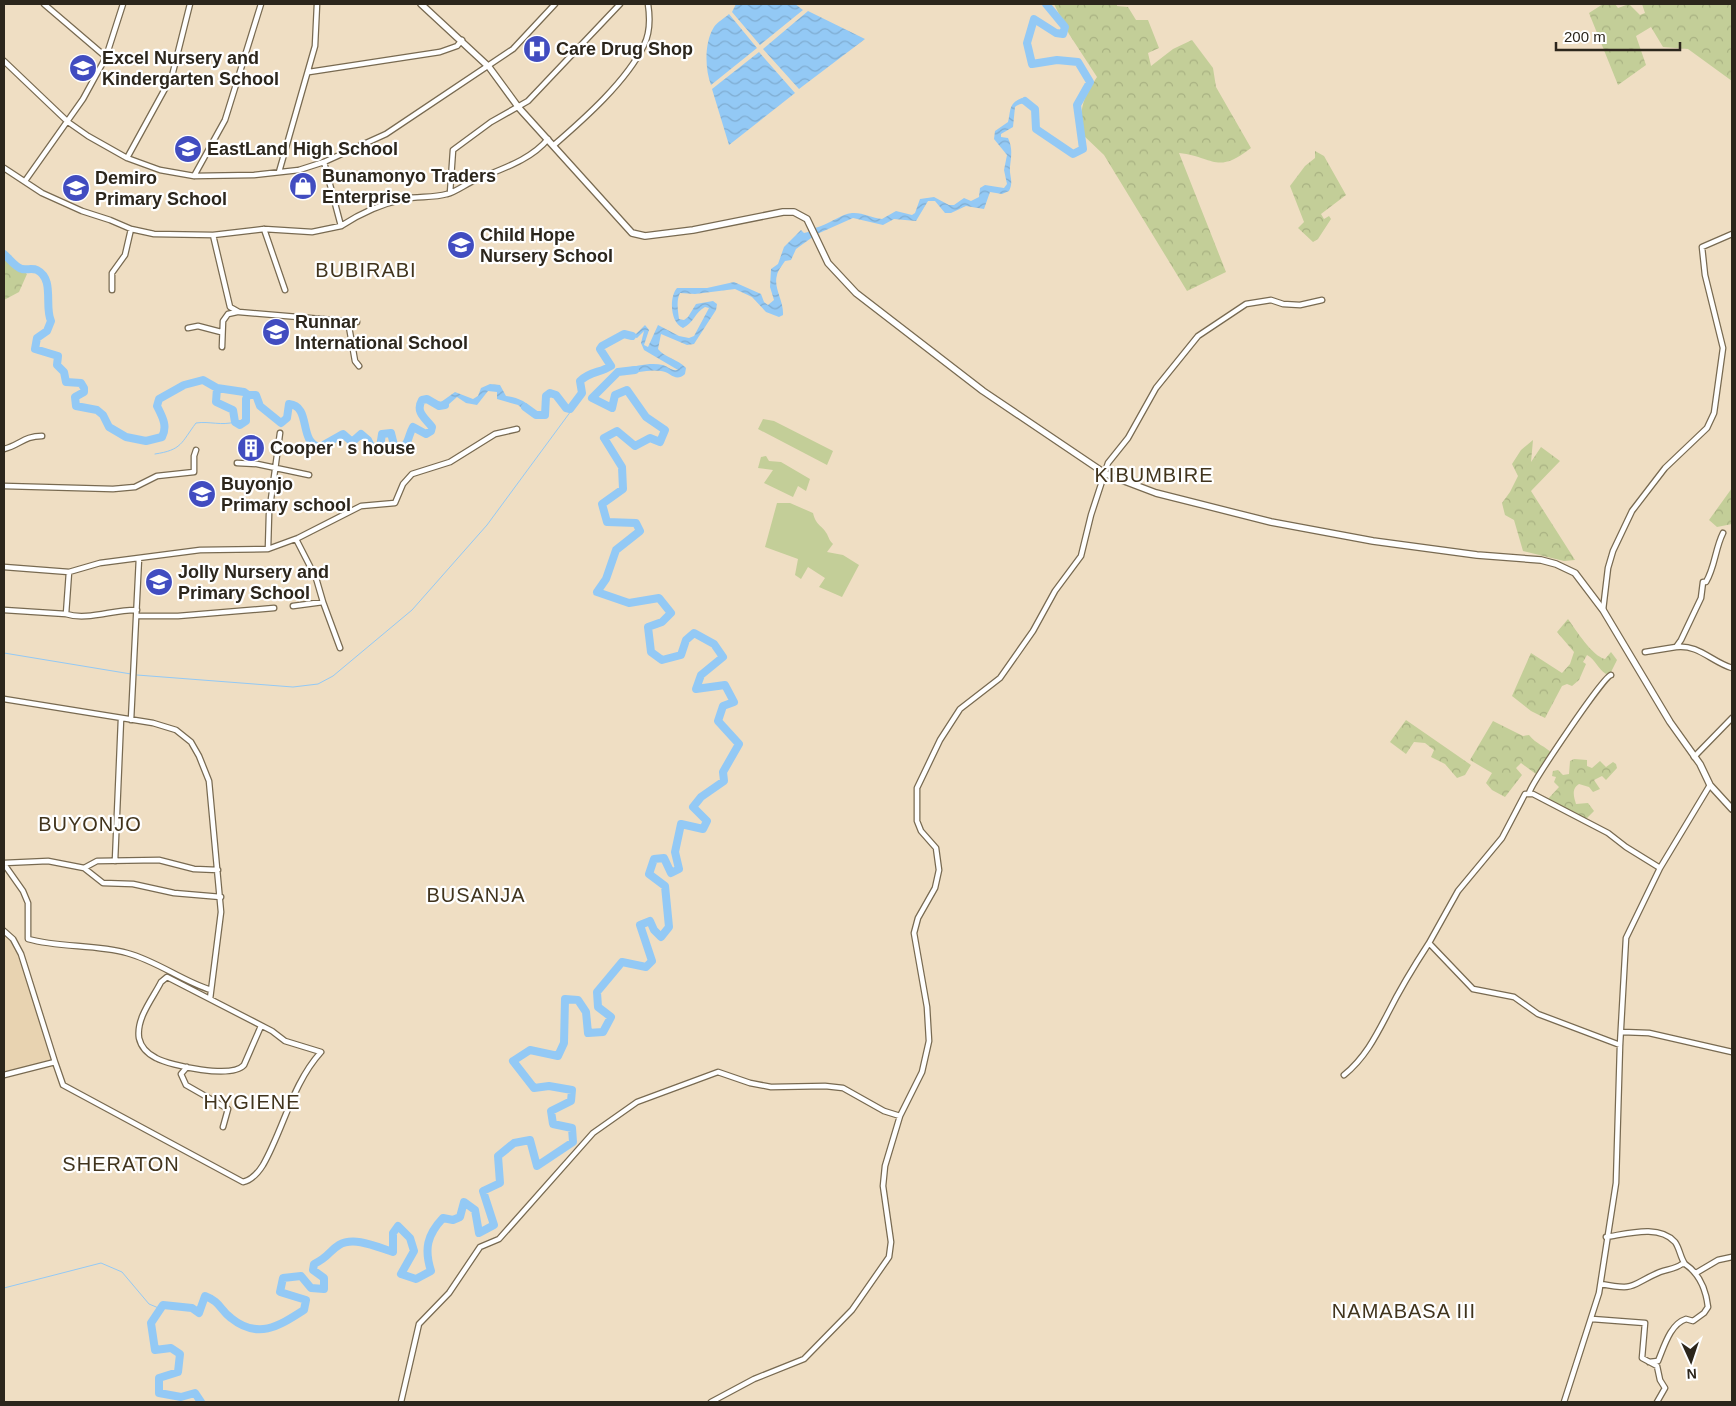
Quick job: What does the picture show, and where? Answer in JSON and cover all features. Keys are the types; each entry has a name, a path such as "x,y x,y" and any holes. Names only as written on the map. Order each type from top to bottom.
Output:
{"street":[{"path":"44,4 106,57"},
{"path":"25,181 83,100 106,57 123,4"},
{"path":"127,158 172,76 190,4"},
{"path":"194,176 225,120 261,4"},
{"path":"279,172 318,36 317,4"},
{"path":"420,4 462,40 488,68 519,108 632,233 636,235 694,230 783,212 800,214 808,219 832,270 856,293 983,391 1106,474 1156,493 1271,522 1373,542 1550,562 1575,573 1602,610 1670,722 1694,756 1710,785 1732,809"},
{"path":"4,62 68,122 88,136 127,158 160,170 214,178 299,170 324,162 386,134 488,68 514,49 554,4"},
{"path":"450,193 453,150 491,122 519,108 620,4"},
{"path":"554,145 608,94 644,45 650,20 648,4"},
{"path":"309,72 440,52 457,46 462,40"},
{"path":"4,168 42,193 131,229 154,234 214,234 264,229 312,232 341,226 368,209 407,199 450,193 515,163 543,145 548,139"},
{"path":"324,162 341,226"},
{"path":"112,290 112,273 125,255 131,229"},
{"path":"264,229 285,290"},
{"path":"214,234 230,307 239,312"},
{"path":"1602,610 1608,568 1613,551 1632,511 1665,468 1707,428 1714,413 1722,348 1705,275 1702,247 1732,234"},
{"path":"711,1402 754,1379 804,1359 852,1310 889,1257 890,1242 883,1195 883,1177 900,1116 922,1072 928,1053 926,1007 914,933 918,918 935,888 939,870 936,848 921,831 917,821 916,807 920,780 957,713 1000,678 1033,631 1054,591 1081,556 1091,516 1108,464 1128,438 1156,388 1202,333 1234,311 1259,300 1272,300 1290,305 1322,300"},
{"path":"222,347 223,335 221,332 223,321 233,311 356,322"},
{"path":"348,321 355,361 359,366"},
{"path":"188,328 198,326 221,332"},
{"path":"4,567 69,572 100,563 200,550 268,549 296,539 361,506 395,503 403,484 412,474 450,462 495,434 517,429"},
{"path":"268,549 269,514 280,433"},
{"path":"4,449 25,438 42,436"},
{"path":"4,486 70,486 94,489 136,487 157,476 194,472 196,450"},
{"path":"237,463 309,475"},
{"path":"1676,647 1698,607 1703,582 1706,582 1710,574 1716,546 1723,533"},
{"path":"296,539 316,578 340,648"},
{"path":"130,720 139,558"},
{"path":"66,614 69,572"},
{"path":"293,606 323,602"},
{"path":"137,616 178,616 274,608"},
{"path":"4,610 66,614 76,617 124,609 137,610"},
{"path":"1645,652 1676,647 1700,650 1718,663 1732,668"},
{"path":"1530,793 1535,780 1555,754 1580,712 1589,703 1602,682 1611,675"},
{"path":"4,699 130,720 176,730 189,740 197,751 208,781 221,897 221,924 210,999"},
{"path":"1694,756 1732,718"},
{"path":"115,861 121,719"},
{"path":"1564,1402 1592,1319 1601,1284 1606,1237 1616,1183 1620,1045 1626,938 1660,868 1710,785"},
{"path":"1344,1075 1362,1058 1383,1026 1405,982 1458,891 1502,838 1520,800 1525,794 1530,793 1608,832 1626,847 1660,868"},
{"path":"84,868 97,860 159,860 194,869 218,870"},
{"path":"4,863 48,861 84,868 103,883 133,884 174,893 221,897"},
{"path":"4,863 23,891 28,903 28,939 128,953 156,964 194,985 212,990"},
{"path":"4,931 12,939 21,954 64,1085 243,1182 253,1178 263,1165 298,1087 321,1052 285,1041 261,1026 175,980 166,978 140,1022 140,1042 149,1054 170,1064 230,1072 241,1069 261,1026"},
{"path":"1429,943 1473,989 1514,997 1538,1014 1620,1045"},
{"path":"1622,1032 1649,1033 1732,1052"},
{"path":"4,1076 55,1062"},
{"path":"187,1067 181,1074 186,1085 227,1107 228,1112 223,1127"},
{"path":"401,1402 408,1378 416,1329 422,1320 449,1293 480,1248 499,1239 590,1136 634,1104 718,1072 750,1083 771,1087 825,1086 843,1088 884,1111 900,1116"},
{"path":"1606,1237 1652,1231 1661,1234 1676,1243 1686,1264 1696,1273 1706,1294 1708,1307 1698,1319 1693,1321 1686,1319 1676,1324 1664,1345 1658,1361 1649,1362"},
{"path":"1696,1273 1718,1260 1732,1257"},
{"path":"1601,1284 1624,1288 1634,1287 1658,1273 1686,1264"},
{"path":"1592,1319 1645,1323 1642,1358 1657,1366 1660,1380 1665,1388 1656,1402"}],"shaded area":[{"path":"4,932 11,939 24,968 54,1061 37,1067 4,1072"}],"green space":[{"path":"1054,4 1117,4 1117,6 1128,7 1136,20 1148,20 1159,48 1148,53 1151,66 1173,49 1192,40 1213,68 1216,87 1251,148 1230,161 1222,163 1179,153 1226,272 1187,291 1104,155 1082,134 1081,117 1083,104 1097,77 1069,34"},
{"path":"1603,4 1615,4 1618,8 1629,4 1640,15 1645,13 1642,4 1732,4 1732,81 1688,49 1663,47 1651,27 1636,36 1646,65 1618,85 1589,13"},
{"path":"1315,151 1324,156 1346,195 1321,214 1324,219 1329,216 1331,219 1318,239 1313,242 1298,228 1304,222 1290,186 1305,166 1315,158"},
{"path":"4,252 27,274 19,292 4,300"},
{"path":"763,419 774,421 833,451 827,465 758,429"},
{"path":"1533,440 1531,462 1541,447 1560,461 1531,491 1575,560 1564,561 1523,551 1514,520 1505,515 1502,503 1518,476 1512,464 1521,450"},
{"path":"766,456 769,461 781,462 810,479 806,491 798,486 793,497 764,483 773,470 758,468 761,457"},
{"path":"1732,488 1732,524 1717,527 1709,520"},
{"path":"777,503 790,503 813,513 817,523 825,531 833,544 827,552 843,555 859,565 842,597 819,587 825,578 808,567 801,579 795,575 798,559 765,547"},
{"path":"1568,619 1595,653 1605,659 1611,652 1617,660 1611,672 1606,674 1587,655 1583,662 1586,664 1579,680 1572,686 1567,684 1562,686 1545,718 1531,711 1512,696 1531,653 1562,673 1570,664 1574,652 1557,632"},
{"path":"1406,720 1471,765 1465,775 1457,778 1445,764 1431,757 1434,750 1425,743 1414,742 1406,754 1390,742"},
{"path":"1493,721 1523,736 1529,735 1553,754 1536,774 1521,763 1516,768 1522,775 1505,797 1492,790 1486,783 1492,773 1470,760"},
{"path":"1574,759 1587,760 1587,766 1592,768 1600,761 1606,767 1613,762 1617,768 1606,780 1602,776 1594,780 1600,789 1593,792 1589,787 1579,784 1576,786 1574,793 1576,804 1588,803 1594,811 1584,821 1553,805 1548,799 1559,787 1554,782 1556,777 1552,776 1553,771 1558,770 1563,775 1569,774 1570,761"}],"water":[{"path":"736,4 795,4 803,10 760,45 732,12"},
{"path":"808,11 865,39 799,89 763,49"},
{"path":"729,14 757,48 711,85 707,64 708,41 715,25"},
{"path":"759,52 795,93 729,145 712,89"},
{"path":"1022,98 1034,106 1020,104 1015,107 1013,127 1001,134 1001,137 1008,138 1011,146 1011,181 1009,191 1002,194 990,192 984,209 966,206 951,213 945,213 935,201 928,201 916,221 894,219 883,225 853,218 817,234 815,228 852,213 860,213 882,219 896,211 912,215 915,213 920,199 934,197 949,205 954,205 964,198 971,201 979,197 980,188 985,185 1004,188 1007,184 1004,170 1007,155 994,139 995,131 1008,122 1012,105"},
{"path":"801,230 804,233 812,231 814,236 796,249 791,260 785,261 777,275 776,285 783,315 779,317 766,312 752,297 735,289 695,294 680,293 678,302 679,319 684,320 688,317 696,304 713,301 717,304 716,310 694,344 687,345 661,334 658,349 683,365 686,368 685,374 676,377 652,370 625,374 625,368 649,364 663,365 678,370 644,350 641,343 644,331 637,338 624,334 636,334 645,325 649,330 644,345 648,347 658,325 679,336 689,338 694,336 709,308 705,307 702,309 683,328 675,321 672,310 674,292 677,288 707,288 734,282 761,294 764,302 768,305 774,300 770,287 771,269 778,264 784,247"},
{"path":"490,384 500,385 506,396 526,403 533,413 530,415 518,405 497,399 497,392 488,391 477,405 466,403 457,397 440,409 437,401 441,402 455,392 473,399 478,396 481,388"}],"waterway":[{"path":"1025,101 1035,109 1036,129 1073,154 1083,149 1077,105 1090,82 1078,62 1057,60 1032,64 1027,43 1034,19 1056,33 1063,34 1065,27 1046,4"},
{"path":"4,254 19,268 37,270 46,280 51,321 47,331 37,338 35,349 58,356 57,365 64,372 66,382 81,383 84,392 75,397 76,406 97,410 103,415 109,427 126,437 146,441 162,437 164,425 157,406 159,399 184,385 203,380 217,388 216,402 233,410 235,422 240,425 246,421 246,399 248,395 256,395 260,406 281,423 287,418 289,404 296,406 303,417 309,439 313,444 320,447 343,434 352,442 361,434 368,440 373,450 376,451 380,447 382,434 391,433 395,449 403,447 413,427 426,434 431,431 432,427 420,411 422,400 427,399 439,406 445,405"},
{"path":"525,407 536,415 545,415 546,396 550,393 556,395 566,408 570,409 582,393 580,381 588,375 611,366 600,349 602,346 624,334 632,336"},
{"path":"201,1402 195,1393 181,1397 159,1393 159,1378 178,1372 180,1354 171,1348 155,1350 151,1323 163,1305 192,1308 199,1313 205,1296 217,1303 227,1315 241,1325 250,1328 268,1328 286,1321 304,1310 306,1300 280,1292 283,1278 301,1276 311,1288 324,1289 324,1278 313,1270 314,1264 339,1245 358,1242 393,1252 393,1233 398,1226 410,1238 414,1251 401,1274 416,1279 431,1271 428,1243 433,1230 443,1218 453,1220 460,1217 464,1202 475,1210 479,1233 494,1225 483,1191 500,1183 498,1156 514,1143 530,1140 537,1166 573,1142 572,1128 553,1124 551,1111 571,1101 572,1090 549,1086 534,1088 513,1061 530,1050 558,1056 564,1043 565,999 578,1000 586,1012 588,1033 603,1032 611,1017 598,1007 597,992 622,962 646,967 652,961 640,925 650,921 654,930 661,937 669,927 665,886 649,874 654,859 664,858 671,873 679,869 675,852 681,824 703,829 707,821 693,807 701,797 724,781 723,772 739,744 718,721 723,706 734,702 725,685 696,689 701,675 723,657 714,644 694,633 686,640 681,655 662,660 651,652 648,627 662,622 671,613 659,598 629,603 597,592 606,579 616,550 640,531 636,523 607,522 602,504 623,489 622,467 604,438 617,431 635,446 650,438 660,442 665,430 646,417 627,390 615,395 612,408 592,398 618,372 635,370"},
{"path":"217,388 244,392 248,395"},
{"path":"137,675 293,687 318,684 333,676 412,610 487,525 571,411 570,409"},
{"path":"155,454 176,448 184,441 196,423 225,424 235,422"},
{"path":"4,653 131,674"},
{"path":"4,1288 101,1263 122,1272 149,1304 161,1309"}],"place":[{"name":"Care Drug Shop","path":"537,49"},
{"name":"Excel Nursery and Kindergarten School","path":"83,68"},
{"name":"EastLand High School","path":"188,149"},
{"name":"Bunamonyo Traders Enterprise","path":"303,186"},
{"name":"Demiro Primary School","path":"76,188"},
{"name":"Child Hope Nursery School","path":"461,245"},
{"name":"Runnar International School","path":"276,332"},
{"name":"Cooper ' s house","path":"251,448"},
{"name":"Buyonjo Primary school","path":"202,494"},
{"name":"Jolly Nursery and Primary School","path":"159,582"}],"district":[{"name":"BUBIRABI","path":"366,270"},
{"name":"KIBUMBIRE","path":"1154,475"},
{"name":"BUYONJO","path":"90,824"},
{"name":"BUSANJA","path":"476,895"},
{"name":"HYGIENE","path":"252,1102"},
{"name":"SHERATON","path":"121,1164"},
{"name":"NAMABASA III","path":"1404,1311"}]}
